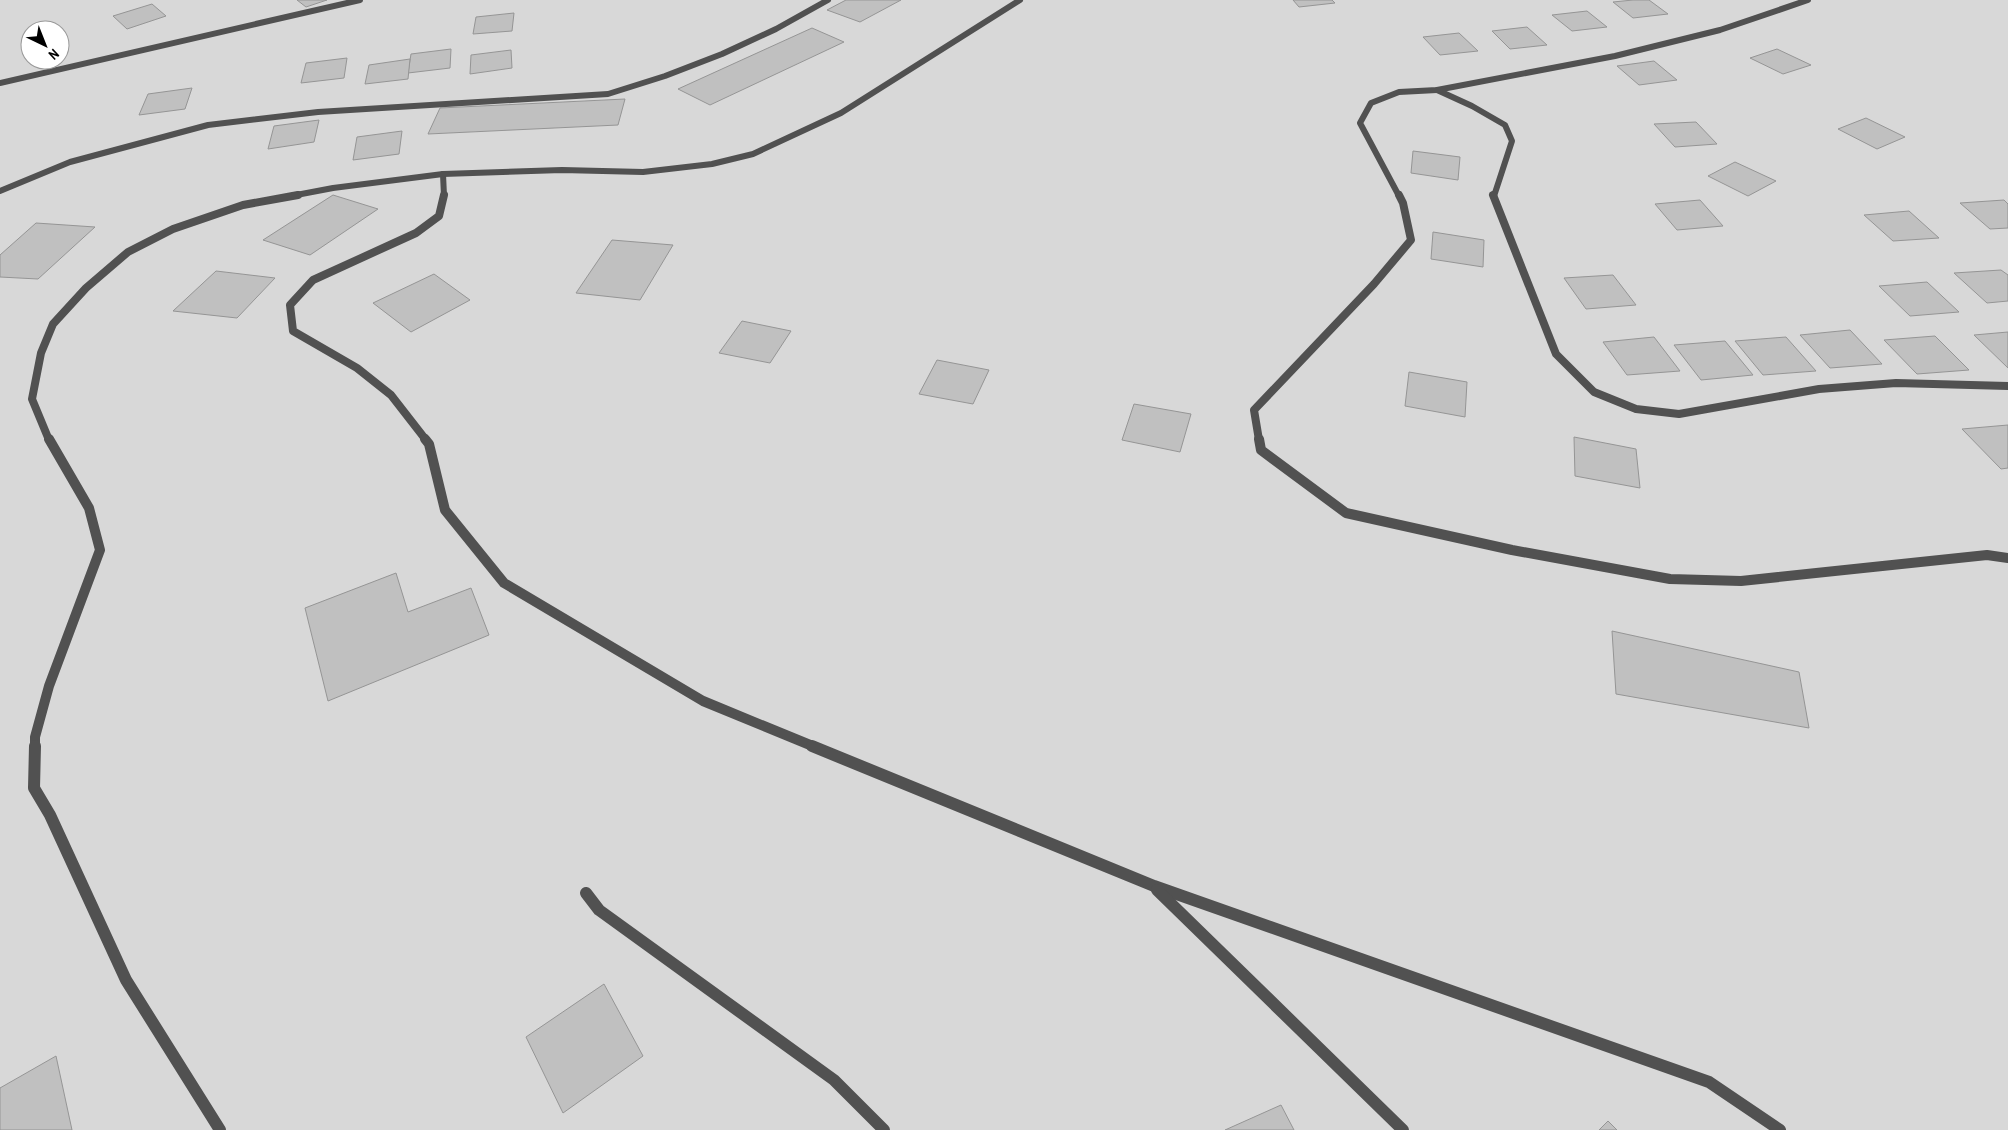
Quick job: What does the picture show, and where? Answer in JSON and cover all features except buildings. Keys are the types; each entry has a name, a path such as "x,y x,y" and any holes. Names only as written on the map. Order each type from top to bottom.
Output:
{"street":[{"path":"0,83 360,0"},
{"path":"0,190 70,162 208,125 327,111 608,94 644,84 692,66 766,33 828,0"},
{"path":"220,1130 126,980 50,815 34,788 35,737 49,686 100,550 90,508 48,438 32,399 41,353 53,324 86,288 128,252 173,229 244,205 333,188 443,174 562,170 643,172 712,164 753,154 841,113 1020,0"},
{"path":"1808,0 1720,30 1615,56 1436,90 1399,92 1371,104 1360,123 1403,202 1411,240 1374,284 1254,410 1261,450 1346,513 1512,550 1670,579 1741,581 1988,555 2008,558"},
{"path":"1436,90 1472,106 1505,125 1512,141 1493,194 1556,354 1594,392 1636,409 1680,414 1819,389 1896,383 2008,386"},
{"path":"443,174 445,192 439,216 416,233 313,280 290,306 294,331 357,368 391,395 429,444 446,510 504,583 703,701 1154,886 1709,1082 1780,1130"},
{"path":"1154,886 1403,1130"},
{"path":"586,892 599,910 834,1080 884,1130"}],"shaded area":[{"path":"0,0 2008,0 2008,1130 0,1130"}]}
